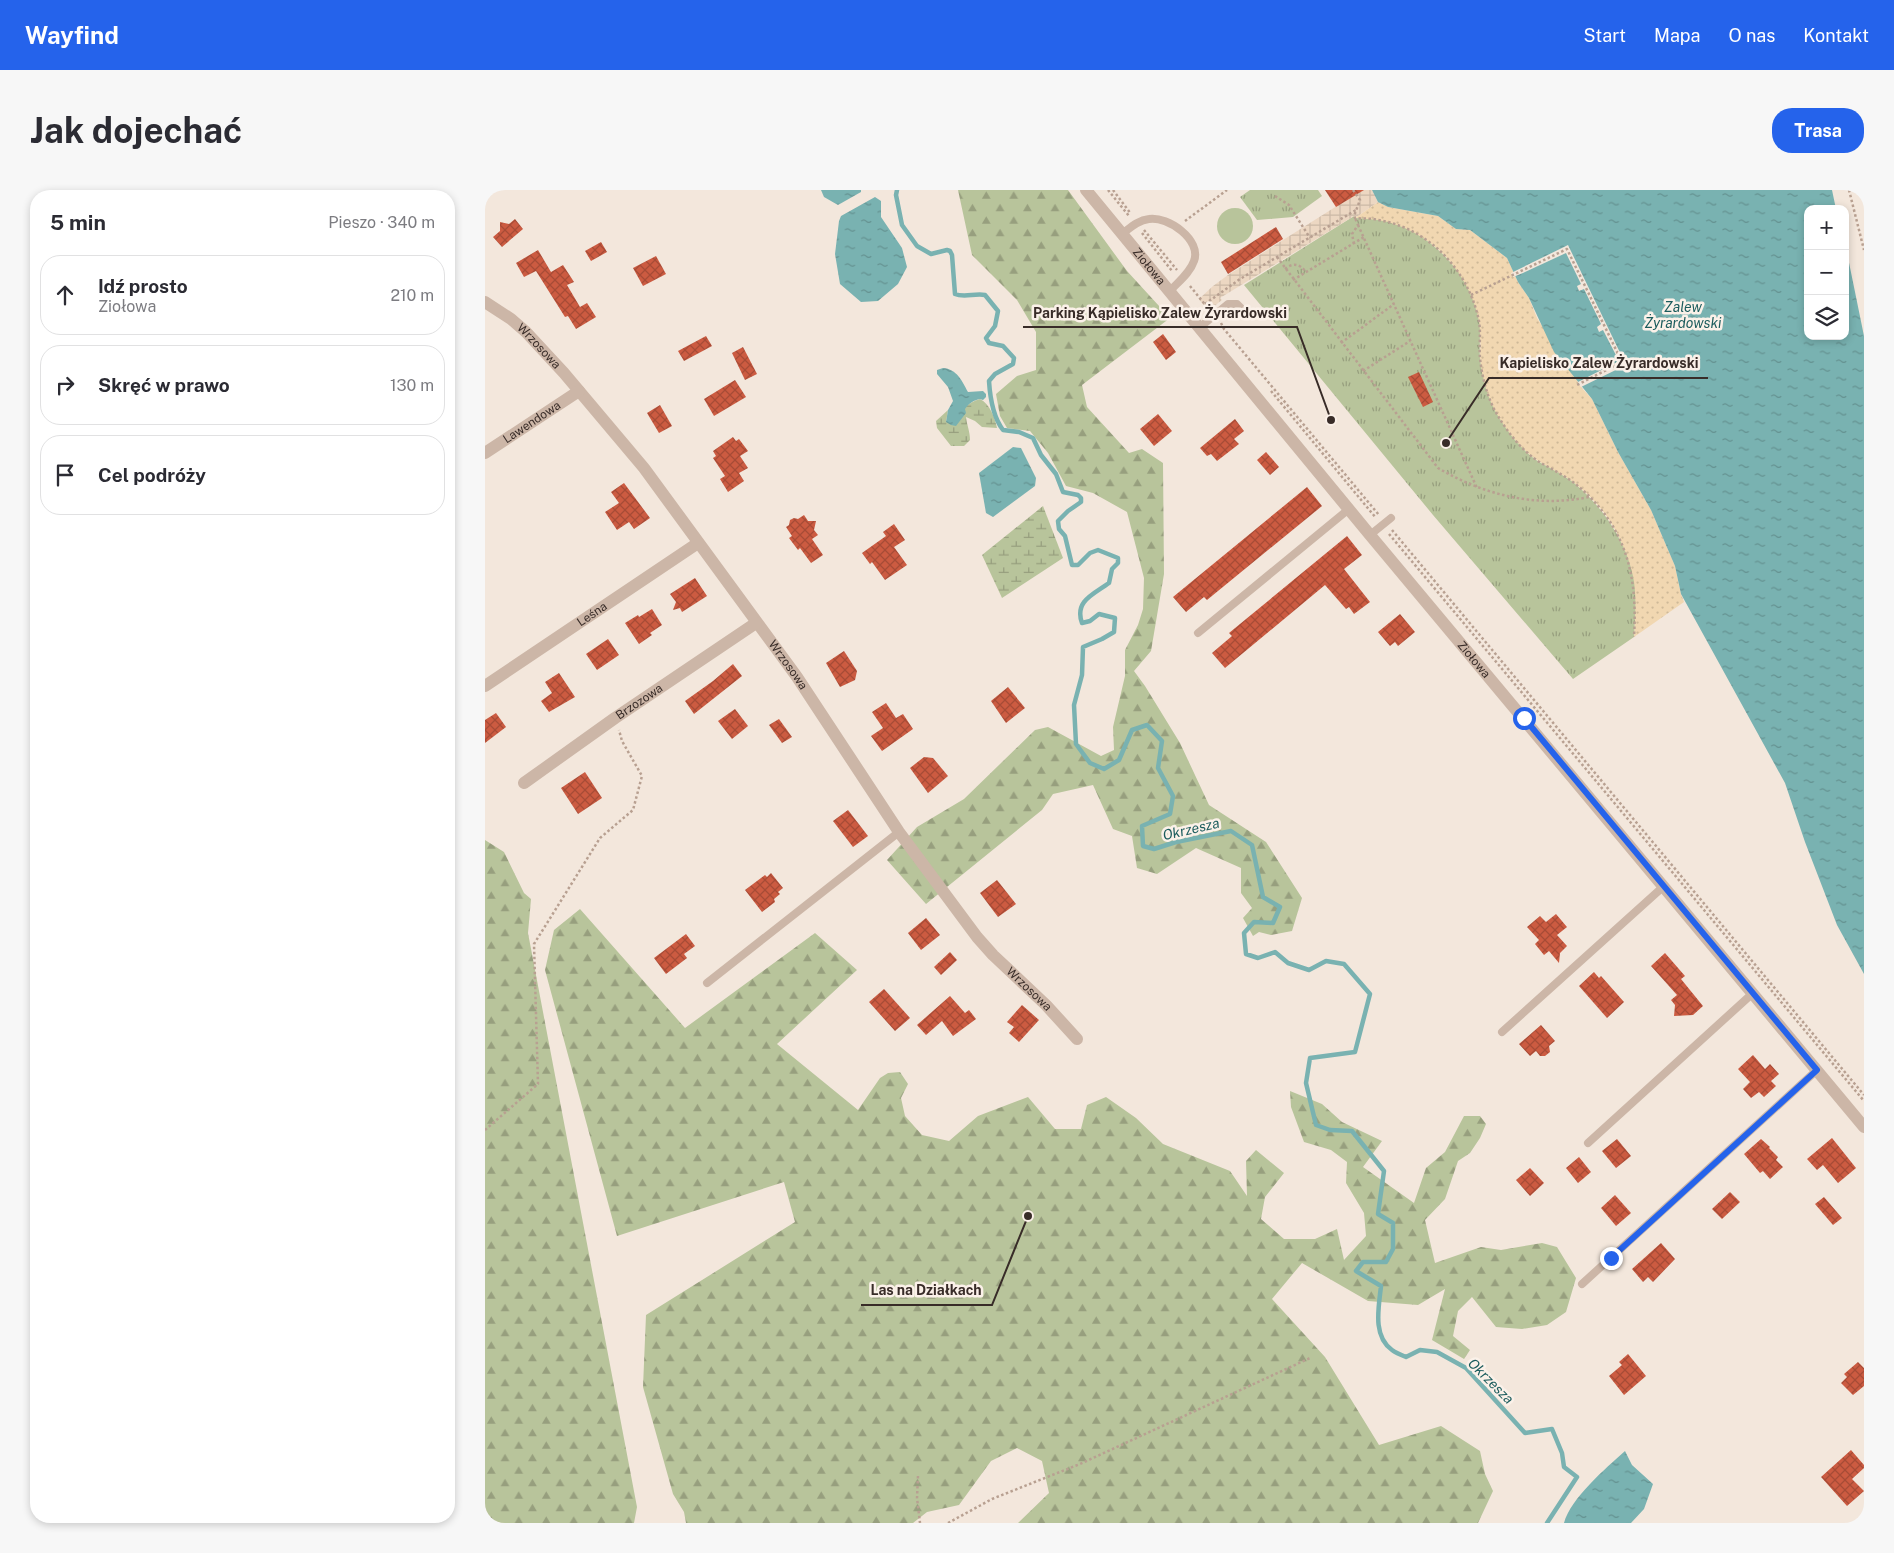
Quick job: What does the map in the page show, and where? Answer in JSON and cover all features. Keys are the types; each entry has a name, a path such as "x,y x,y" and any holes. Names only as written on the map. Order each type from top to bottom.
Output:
{"street":[{"name":"Ziołowa","path":"1086,190 1370,535 1864,1127"},
{"name":"Wrzosowa","path":"485,302 511,319 526,332 644,468 797,677 899,832 977,937 1077,1039"},
{"name":"Lawendowa","path":"485,453 579,391"},
{"name":"Leśna","path":"485,686 698,543"},
{"name":"Brzozowa","path":"524,783 615,718 756,623"}],"lane":[{"path":"1122,234 1136,223 1147,219 1164,220 1176,226 1188,238 1192,244 1195,259 1181,279 1169,291"},
{"path":"1199,328 1228,304 1234,304 1242,309"},
{"path":"1199,633 1349,509"},
{"path":"1370,535 1386,522"},
{"path":"707,983 899,832"},
{"path":"1502,1032 1664,886"},
{"path":"1589,1143 1753,993"},
{"path":"1582,1284 1817,1070"}],"path":[{"path":"1108,190 1212,317 1386,522 1864,1095"},
{"path":"1113,190 1136,223"},
{"path":"1185,221 1227,190"},
{"path":"1353,190 1360,200 1354,216 1477,488"},
{"path":"1849,190 1864,250"},
{"path":"1275,196 1289,205 1310,238"},
{"path":"1205,304 1240,279 1356,210"},
{"path":"1355,218 1395,224 1427,241 1452,263 1464,280 1479,321 1483,377 1497,414 1511,435 1526,452 1573,483 1589,497 1603,512 1616,531 1626,552 1634,584 1634,637"},
{"path":"1353,244 1352,234 1359,225"},
{"path":"1293,280 1364,237"},
{"path":"1471,295 1567,249 1622,362 1577,385"},
{"path":"1277,257 1438,468 1477,488 1525,500 1554,501 1589,497"},
{"path":"1285,269 1288,266 1297,264 1307,272"},
{"path":"1181,279 1205,304 1212,317"},
{"path":"1341,343 1394,304"},
{"path":"1363,371 1411,341"},
{"path":"1386,522 1864,1101"},
{"path":"485,1130 538,1084 534,944 600,838 633,810 643,776 622,741 615,718"},
{"path":"948,1523 992,1499 1080,1464 1310,1358"},
{"path":"918,1476 917,1498 920,1523"}],"green space":[{"path":"958,190 1068,190 1127,271 1170,318 1082,385 1087,407 1129,453 1142,449 1163,463 1164,574 1151,651 1134,671 1180,743 1209,805 1266,842 1302,898 1292,931 1271,935 1259,932 1253,936 1243,918 1252,908 1241,893 1241,868 1196,848 1157,874 1137,868 1132,836 1113,829 1093,785 1053,794 1042,810 926,904 887,860 917,827 964,799 1035,730 1048,727 1101,756 1114,750 1113,727 1125,676 1125,650 1138,625 1143,609 1144,578 1127,512 1093,493 1066,486 1048,453 1030,431 1007,428 1000,416 996,394 1017,376 1036,370 1036,332 1017,300 972,255"},
{"path":"1250,190 1318,190 1322,196 1293,217 1257,220 1240,197"},
{"path":"1235,208 1242,209 1248,213 1252,219 1252,233 1248,239 1242,243 1235,244 1228,243 1222,239 1218,233 1217,226 1218,219 1222,213 1228,209"},
{"path":"1354,216 1356,218 1378,220 1397,225 1414,233 1444,255 1456,269 1474,303 1479,321 1482,374 1494,410 1512,436 1528,454 1561,474 1584,491 1603,513 1618,536 1633,576 1635,606 1634,637 1573,679 1433,515 1244,285"},
{"path":"980,399 989,408 997,428 982,427 966,417 970,440 964,446 951,446 937,428 936,421 948,410 946,422 967,405"},
{"path":"1043,506 1063,558 1002,598 982,555"},
{"path":"485,840 504,852 524,893 531,899 528,933 637,1507 634,1523 485,1523"},
{"path":"580,909 685,1028 815,933 857,970 777,1044 858,1110 880,1078 888,1073 900,1072 908,1084 901,1098 905,1116 922,1135 949,1141 978,1116 1028,1097 1055,1129 1081,1129 1087,1105 1106,1097 1136,1118 1163,1144 1230,1171 1247,1196 1246,1161 1256,1150 1284,1173 1265,1197 1261,1219 1284,1239 1315,1239 1337,1229 1344,1260 1366,1236 1364,1213 1346,1183 1347,1162 1331,1150 1304,1142 1291,1107 1290,1091 1322,1104 1342,1122 1382,1141 1363,1167 1414,1203 1426,1168 1445,1152 1464,1116 1480,1116 1486,1124 1480,1138 1470,1153 1458,1161 1445,1199 1425,1220 1435,1263 1481,1247 1501,1250 1542,1243 1557,1247 1576,1278 1566,1312 1547,1325 1522,1329 1496,1327 1472,1297 1458,1311 1453,1336 1470,1350 1464,1359 1432,1340 1445,1289 1418,1305 1368,1301 1302,1263 1272,1299 1325,1357 1379,1445 1441,1426 1480,1451 1485,1474 1493,1491 1478,1523 1018,1523 1049,1493 1042,1461 1017,1448 991,1461 959,1505 927,1512 913,1523 686,1523 684,1512 673,1494 643,1387 646,1315 795,1222 784,1182 617,1236 545,970 554,930"}],"sand":[{"path":"1378,202 1388,207 1438,216 1456,229 1470,230 1507,258 1518,282 1529,298 1537,318 1581,387 1592,399 1618,452 1651,510 1675,566 1684,602 1634,637 1635,614 1630,570 1625,550 1616,532 1605,514 1591,498 1565,476 1527,453 1506,428 1493,408 1487,394 1480,357 1479,333 1452,264 1448,258 1429,242 1409,231 1390,224 1355,218"}],"shaded area":[{"path":"1347,190 1372,190 1378,202 1355,218 1354,216 1220,298 1222,300 1208,311 1199,299 1213,286 1351,197"}],"water":[{"path":"821,190 861,190 861,192 838,205 824,197"},
{"name":"Zalew Żyrardowski","path":"1372,190 1832,190 1835,205 1804,205 1804,340 1849,340 1849,263 1864,336 1864,974 1837,925 1805,842 1785,783 1681,594 1675,566 1651,510 1618,452 1592,399 1554,352 1529,298 1518,282 1507,258 1470,230 1456,229 1438,216 1388,207 1378,202"},
{"path":"875,197 881,201 881,217 902,248 907,267 898,284 878,301 861,302 840,284 835,254 839,221 841,216"},
{"path":"943,368 955,373 968,392 983,391 986,394 983,400 976,400 968,405 965,409 966,413 956,426 946,422 948,410 953,401 948,387 937,374 937,370"},
{"path":"1013,447 1021,448 1036,478 1035,486 993,517 986,513 979,473"},
{"path":"1625,1451 1632,1465 1653,1484 1644,1509 1631,1523 1564,1523 1568,1513 1581,1494"}],"pier":[{"path":"1568,245 1626,365 1581,387 1578,382 1619,361 1603,330 1599,332 1597,327 1601,324 1584,289 1579,291 1577,286 1581,284 1566,253 1513,277 1511,273"}],"building":[{"path":"1325,190 1364,190 1336,207"},
{"path":"515,219 523,229 502,247 493,237 500,231 500,222 509,224"},
{"path":"1276,227 1283,239 1228,274 1221,262"},
{"path":"601,242 607,252 591,261 585,251"},
{"path":"538,250 551,272 563,265 574,282 567,285 580,307 587,303 596,317 576,329 568,316 565,317 536,271 524,277 516,263"},
{"path":"656,256 666,274 643,286 633,268"},
{"path":"1163,334 1176,352 1166,360 1153,342"},
{"path":"706,336 712,346 684,361 678,351"},
{"path":"743,347 757,374 745,380 732,353"},
{"path":"1419,372 1433,402 1423,407 1408,377"},
{"path":"735,380 746,397 714,416 704,399"},
{"path":"660,405 672,426 659,433 647,413"},
{"path":"1158,414 1172,431 1154,446 1140,429"},
{"path":"1235,419 1244,431 1234,439 1239,444 1217,461 1211,454 1207,456 1200,448"},
{"path":"733,437 736,441 739,439 748,451 740,456 748,468 739,473 744,481 728,492 720,479 725,476 713,458 716,456 713,451"},
{"path":"1266,452 1279,467 1270,475 1257,460"},
{"path":"624,483 650,518 634,529 629,522 617,530 605,512 619,503 611,492"},
{"path":"1307,487 1322,506 1207,600 1204,597 1186,612 1173,597"},
{"path":"804,515 808,521 816,521 814,530 818,535 812,539 823,555 811,563 800,548 798,550 789,538 792,536 786,527 789,525 790,520 798,519"},
{"path":"894,524 905,540 894,547 907,565 885,580 872,562 870,564 862,553 886,536 883,532"},
{"path":"1347,536 1362,555 1344,569 1370,602 1354,614 1349,607 1346,609 1325,585 1225,668 1212,653 1232,636 1229,633"},
{"path":"695,578 707,596 682,612 680,608 673,610 676,602 670,594"},
{"path":"652,609 662,625 639,644 625,623"},
{"path":"1400,614 1415,632 1398,646 1395,642 1390,646 1378,632"},
{"path":"608,639 619,655 597,670 586,654"},
{"path":"844,651 857,671 855,680 840,687 826,663"},
{"path":"733,664 742,676 694,714 685,701"},
{"path":"559,673 575,697 549,712 541,701 552,693 545,682"},
{"path":"1008,687 1025,708 1006,723 991,701"},
{"path":"886,703 896,718 903,714 913,729 882,751 871,736 883,728 872,712"},
{"path":"735,709 748,726 732,739 718,721"},
{"path":"496,713 506,727 485,743 485,720"},
{"path":"779,719 792,737 782,743 769,725"},
{"path":"924,757 933,758 948,776 928,793 910,768"},
{"path":"585,772 602,798 578,814 561,788"},
{"path":"848,810 868,836 853,847 833,821"},
{"path":"771,873 783,888 774,899 775,902 762,912 745,890 765,875 767,877"},
{"path":"997,880 1016,904 998,917 980,893"},
{"path":"1556,914 1567,927 1557,935 1567,946 1560,953 1559,963 1549,951 1544,955 1535,944 1539,940 1527,927 1540,916 1546,922"},
{"path":"926,918 940,935 921,950 908,933"},
{"path":"686,934 695,946 684,954 687,958 666,974 654,958"},
{"path":"950,952 957,960 941,975 934,967"},
{"path":"1665,953 1685,976 1681,979 1703,1006 1693,1015 1674,1016 1675,1005 1671,1000 1677,995 1651,966"},
{"path":"1594,972 1599,978 1601,976 1624,1002 1607,1018 1579,986"},
{"path":"884,989 910,1018 895,1031 869,1002"},
{"path":"950,996 965,1013 969,1010 976,1019 953,1036 942,1021 926,1035 917,1025"},
{"path":"1022,1005 1039,1020 1019,1042 1009,1033 1014,1027 1007,1022"},
{"path":"1541,1025 1555,1041 1549,1046 1550,1052 1545,1056 1540,1056 1536,1051 1530,1056 1519,1044"},
{"path":"1753,1055 1765,1069 1770,1064 1779,1074 1771,1081 1776,1086 1764,1097 1759,1092 1751,1098 1743,1089 1750,1082 1738,1069"},
{"path":"1832,1138 1856,1168 1838,1183 1823,1165 1817,1170 1807,1159"},
{"path":"1617,1139 1631,1156 1616,1168 1602,1151"},
{"path":"1761,1139 1778,1157 1776,1160 1783,1167 1770,1179 1763,1171 1760,1173 1744,1154"},
{"path":"1579,1157 1591,1172 1578,1183 1566,1168"},
{"path":"1530,1168 1544,1183 1530,1196 1516,1180"},
{"path":"1730,1192 1740,1202 1722,1219 1712,1209"},
{"path":"1615,1195 1631,1213 1616,1226 1601,1208"},
{"path":"1824,1197 1842,1218 1833,1225 1815,1204"},
{"path":"1661,1243 1675,1259 1653,1282 1648,1277 1643,1282 1632,1269"},
{"path":"1628,1354 1646,1376 1624,1395 1609,1376 1622,1365 1619,1362"},
{"path":"1858,1362 1864,1368 1864,1386 1853,1395 1841,1383 1847,1377 1844,1374"},
{"path":"1851,1450 1864,1465 1864,1468 1852,1479 1864,1491 1847,1506 1821,1477"}],"waterway":[{"name":"Okrzesza","path":"897,190 896,195 902,225 917,246 931,254 950,251 952,255 955,294 962,296 985,295 998,311 995,326 986,338 989,343 1003,346 1014,358 1013,364 995,374 989,381 994,413 1003,430 1019,432 1033,438 1041,455 1056,474 1063,492 1078,495 1081,498 1081,502 1058,521 1059,529 1065,536 1072,565 1078,565 1090,553 1098,550 1118,558 1118,563 1112,569 1109,583 1087,599 1081,609 1082,623 1090,621 1099,614 1115,618 1114,632 1083,647 1082,675 1074,705 1076,744 1090,763 1104,769 1119,760 1132,730 1147,725 1162,741 1158,768 1173,796 1170,814 1142,826 1143,846 1154,849 1176,842 1231,831 1252,845 1263,897 1280,907 1273,923 1254,922 1244,933 1246,954 1258,958 1275,952 1288,963 1309,970 1326,961 1344,964 1370,994 1355,1052 1310,1058 1306,1083 1316,1125 1330,1130 1352,1131 1384,1171 1378,1214 1393,1223 1393,1249 1386,1262 1363,1262 1356,1271 1381,1286 1378,1311 1379,1329 1386,1344 1392,1350 1406,1357 1420,1350 1437,1352 1466,1368 1525,1433 1552,1429 1562,1453 1564,1467 1577,1477 1547,1523"}],"place":[{"name":"Parking Kąpielisko Zalew Żyrardowski","path":"1331,420"},
{"name":"Kapielisko Zalew Żyrardowski","path":"1446,443"},
{"name":"Las na Działkach","path":"1028,1216"}],"route":[{"path":"1524,718 1817,1070 1611,1258"}]}
